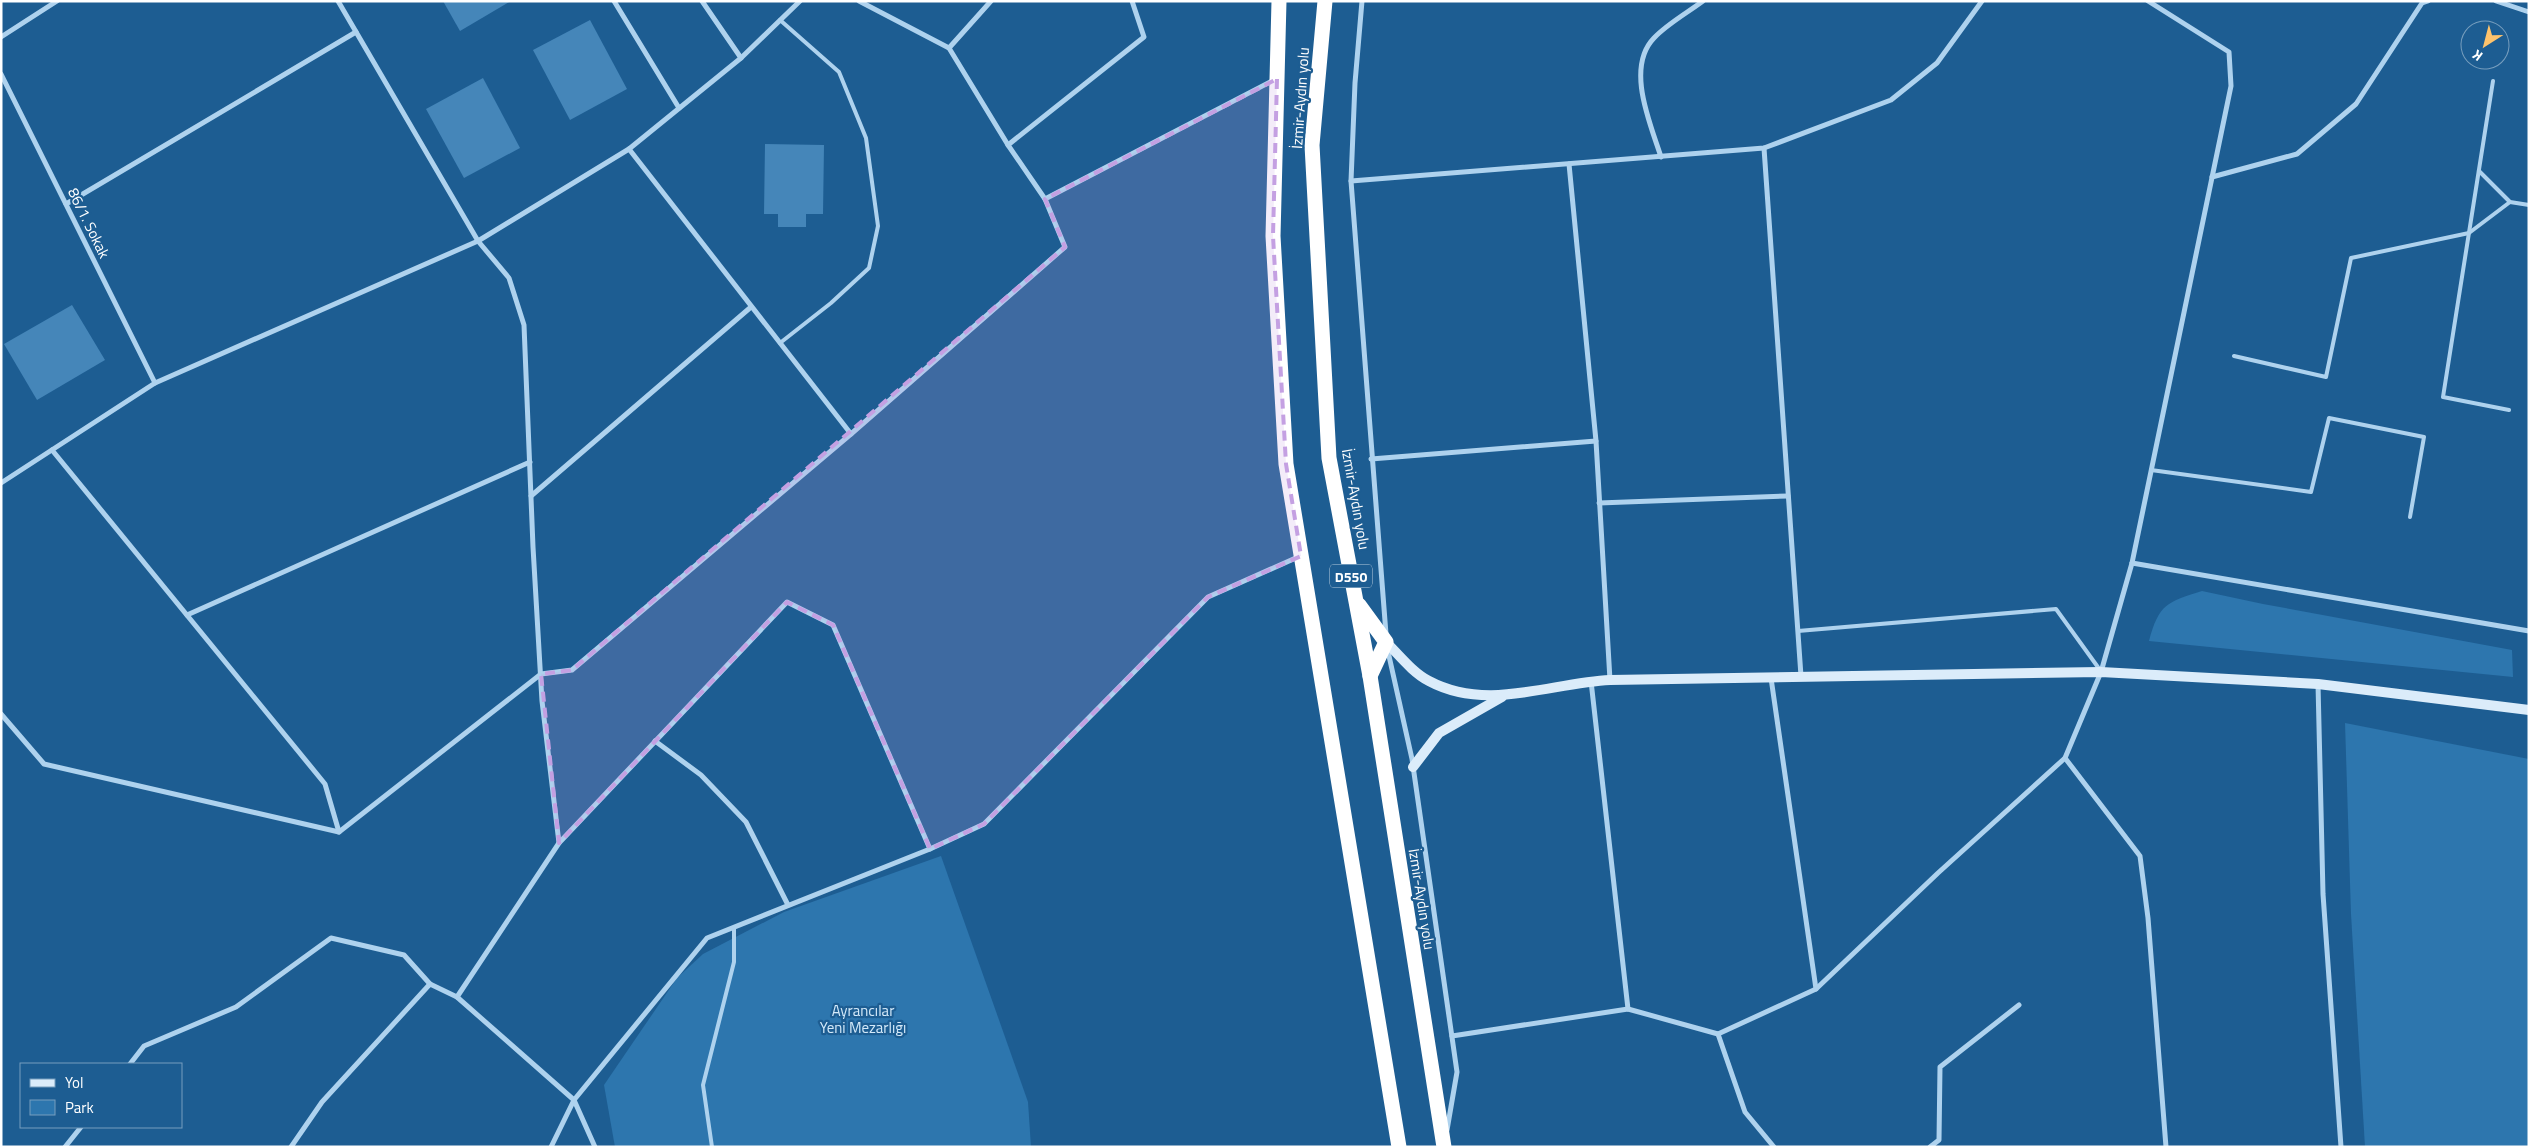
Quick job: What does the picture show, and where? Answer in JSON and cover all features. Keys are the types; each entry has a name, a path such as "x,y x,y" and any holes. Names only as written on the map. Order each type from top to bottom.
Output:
{"highway":[{"name":"İzmir-Aydın yolu","path":"1279,1 1273,236 1286,464 1399,1147"},
{"name":"İzmir-Aydın yolu","path":"1325,1 1312,145 1329,458 1370,676 1444,1147"},
{"path":"1356,600 1386,642 1370,676"}],"street":[{"path":"1,37 57,1"},
{"path":"338,1 478,241 510,278 524,325 541,674 560,843"},
{"path":"614,1 679,108"},
{"path":"702,1 741,58"},
{"path":"1,483 155,383 478,241 629,149 741,58 800,1"},
{"path":"339,832 541,674 572,670 851,434 1065,247 1045,199 1008,145 950,48 859,1"},
{"path":"950,48 991,1"},
{"path":"1008,145 1144,37 1132,1"},
{"path":"1362,1 1355,82 1351,181 1386,642 1413,767 1457,1072 1444,1147"},
{"path":"1661,156 1643,101 1640,77 1643,58 1652,39 1703,1"},
{"path":"1351,181 1764,148 1891,100 1937,63 1982,1"},
{"path":"1452,1036 1628,1009 1718,1034 1816,989 1938,873 2065,758 2101,672 2132,563 2230,86 2229,52 2148,1"},
{"path":"2212,177 2297,154 2356,104 2422,3 2428,1"},
{"path":"2496,1 2529,12"},
{"path":"66,204 356,32"},
{"name":"86/1. Sokak","path":"1,74 155,383"},
{"path":"1045,199 1277,79"},
{"path":"1764,148 1801,676"},
{"path":"629,149 851,434"},
{"path":"1569,164 1596,441 1610,680"},
{"path":"532,496 751,307"},
{"path":"1371,459 1596,441"},
{"path":"52,450 325,784 339,832"},
{"path":"187,615 530,462"},
{"path":"1600,503 1788,496"},
{"path":"551,1147 574,1100 707,938 930,850 984,824 1208,597 1301,556"},
{"path":"2132,563 2529,631"},
{"path":"457,998 560,843 787,602 833,626 930,850"},
{"path":"1386,642 1427,680 1452,692 1502,696 1591,681 1610,680 2101,672 2318,684 2529,710"},
{"path":"1771,678 1816,989"},
{"path":"1591,681 1628,1009"},
{"path":"2318,684 2323,894 2341,1147"},
{"path":"1413,767 1439,733 1502,696"},
{"path":"1,714 44,764 339,832"},
{"path":"655,741 701,775 746,822 788,905"},
{"path":"2065,758 2140,856 2148,918 2166,1147"},
{"path":"131,1063 144,1046 236,1006 331,938 404,955 430,984 457,998 574,1100 595,1147"},
{"path":"291,1147 322,1102 430,984"},
{"path":"1930,1147 1939,1140 1940,1067 2019,1005"},
{"path":"1718,1034 1745,1112 1774,1147"},
{"path":"65,1147 80,1128"}],"lane":[{"path":"780,20 839,72 866,138 878,226 869,268 831,302 780,343"},
{"path":"2493,81 2443,397 2509,410"},
{"path":"2479,171 2510,202 2529,205"},
{"path":"2234,356 2326,377 2352,258 2469,233 2510,202"},
{"path":"2151,470 2311,492 2329,418 2424,437 2410,517"},
{"path":"1798,631 2056,609 2101,672"},
{"path":"712,1147 703,1085 734,962 734,928"}],"highlighted area":[{"path":"1277,79 1273,236 1286,464 1301,556 1208,597 984,824 930,849 833,625 787,602 559,843 541,674 572,670 1065,247 1045,199"}],"green space":[{"path":"2202,591 2512,650 2513,677 2149,641 2157,619 2166,606 2180,598"},
{"path":"2345,723 2529,759 2529,1147 2365,1147 2351,914"},
{"name":"Ayrancılar Yeni Mezarlığı","path":"941,856 1028,1102 1031,1147 615,1147 604,1085 677,978 703,954 784,912"}],"building":[{"path":"443,1 511,1 460,31"},
{"path":"590,20 627,89 570,120 533,50"},
{"path":"483,78 520,148 464,178 426,109"},
{"path":"765,144 824,145 823,214 806,214 806,227 778,227 778,214 764,214"},
{"path":"72,305 105,360 37,400 4,344"}]}
